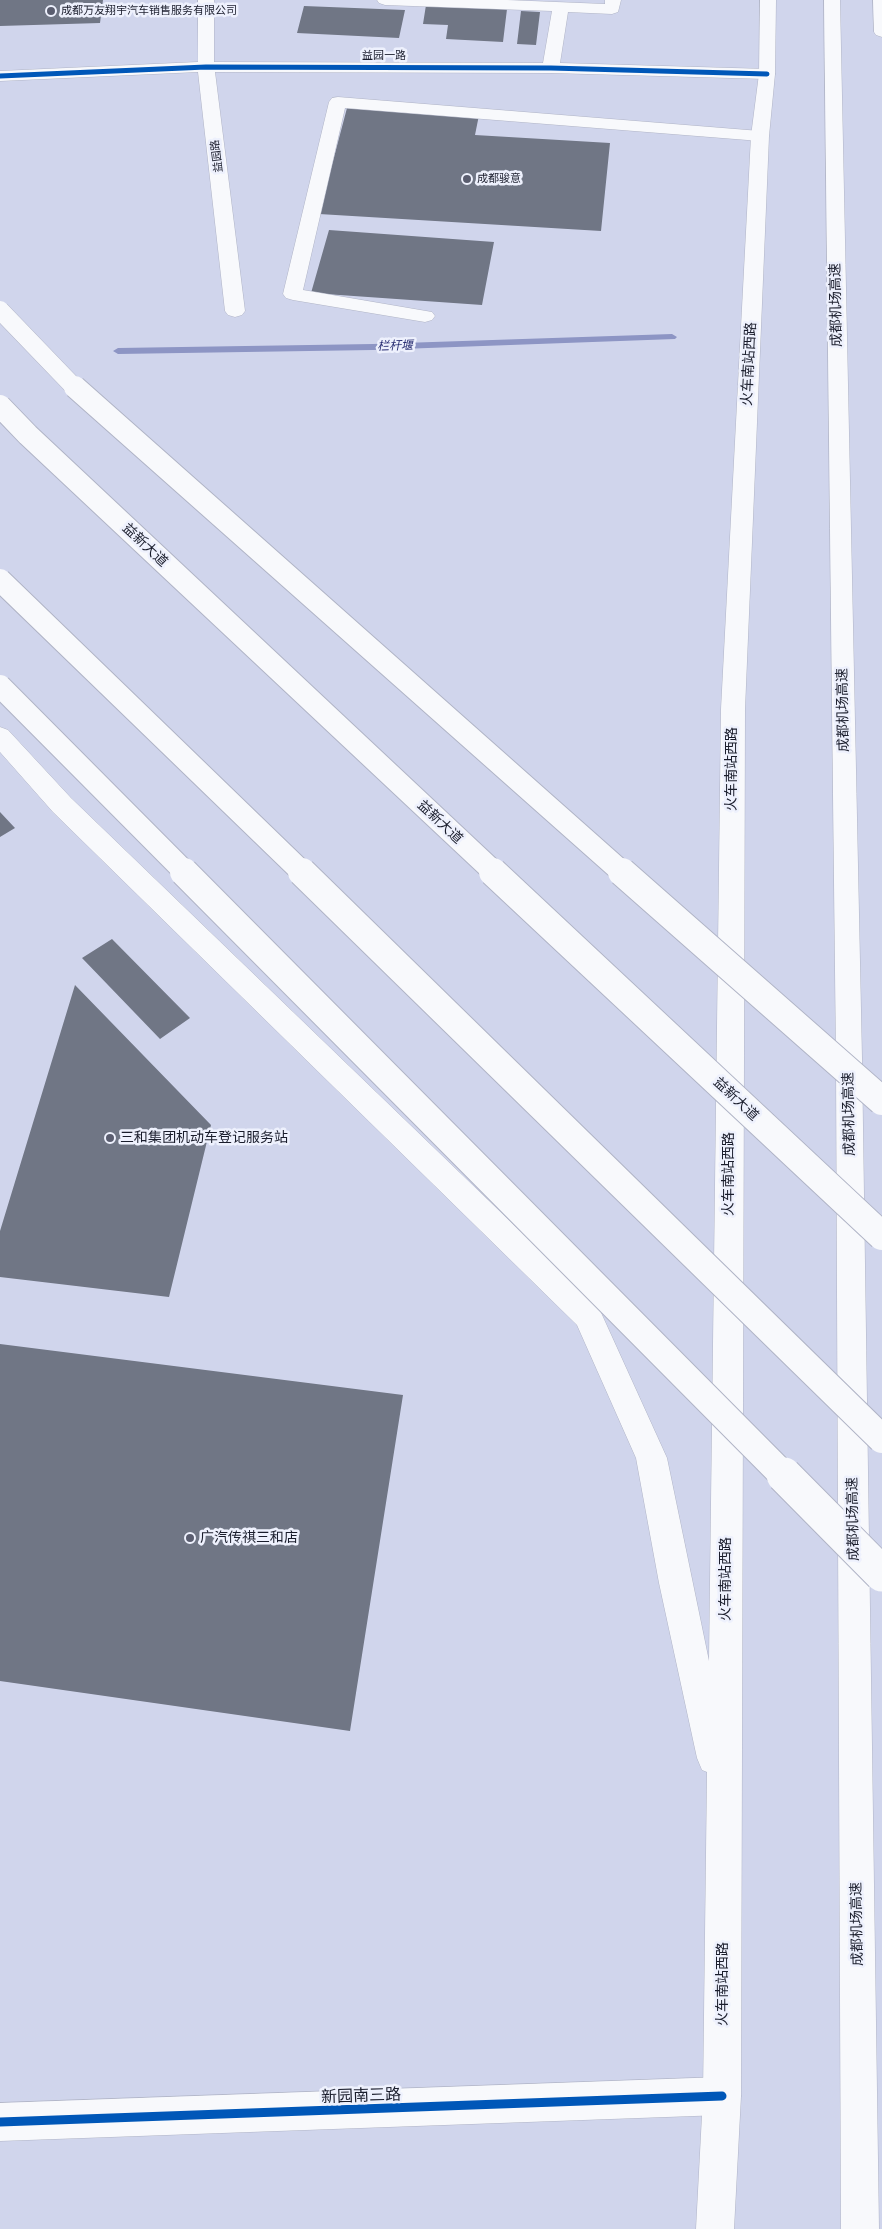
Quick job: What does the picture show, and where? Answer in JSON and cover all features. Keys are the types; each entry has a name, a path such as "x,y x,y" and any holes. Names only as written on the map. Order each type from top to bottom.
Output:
{"main road":[{"name":"益园路","path":"206,0 206,67 235,311"},
{"path":"385,0 612,8 613,0"},
{"name":"火车南站西路","path":"715,2229 722,2096 733,709 760,136 767,74 768,0"},
{"name":"成都机场高速","path":"832,0 849,1048 860,2229"},
{"path":"881,0 882,32"},
{"path":"551,68 561,7"},
{"name":"益园一路","path":"0,76 206,67 551,68 767,74"},
{"path":"350,67 338,102 293,294 425,316"},
{"path":"338,102 760,136"},
{"path":"0,310 86,400 882,1101"},
{"name":"益新大道","path":"0,406 35,442 882,1236"},
{"path":"0,580 434,1000 882,1439"},
{"path":"0,686 882,1574"},
{"path":"0,736 62,805 588,1316 651,1458 675,1583 724,1807"},
{"name":"新园南三路","path":"0,2122 722,2096"}],"building":[{"name":"成都万友翔宇汽车销售服务有限公司","path":"0,0 103,0 100,23 0,26"},
{"path":"426,5 507,9 503,42 446,39 448,25 423,24"},
{"path":"304,6 405,10 399,38 297,33"},
{"path":"521,11 540,12 536,45 517,44"},
{"name":"成都骏意","path":"347,108 479,115 475,135 610,143 601,231 319,214"},
{"path":"329,230 494,242 482,305 311,293"},
{"path":"0,812 15,828 0,837"},
{"path":"112,939 190,1018 160,1039 82,958"},
{"path":"75,985 211,1125 169,1297 0,1277 0,1231"},
{"name":"广汽传祺三和店","path":"0,1344 403,1395 350,1731 0,1681"}],"waterway":[{"name":"栏杆堰","path":"118,351 373,347 672,337"}],"cycle path":[{"path":"0,76 206,67 551,68 767,74"},
{"path":"0,2122 722,2096"}],"place":[{"name":"成都万友翔宇汽车销售服务有限公司","path":"51,11"},
{"name":"成都骏意","path":"467,179"},
{"name":"三和集团机动车登记服务站","path":"110,1138"},
{"name":"广汽传祺三和店","path":"190,1538"}]}
